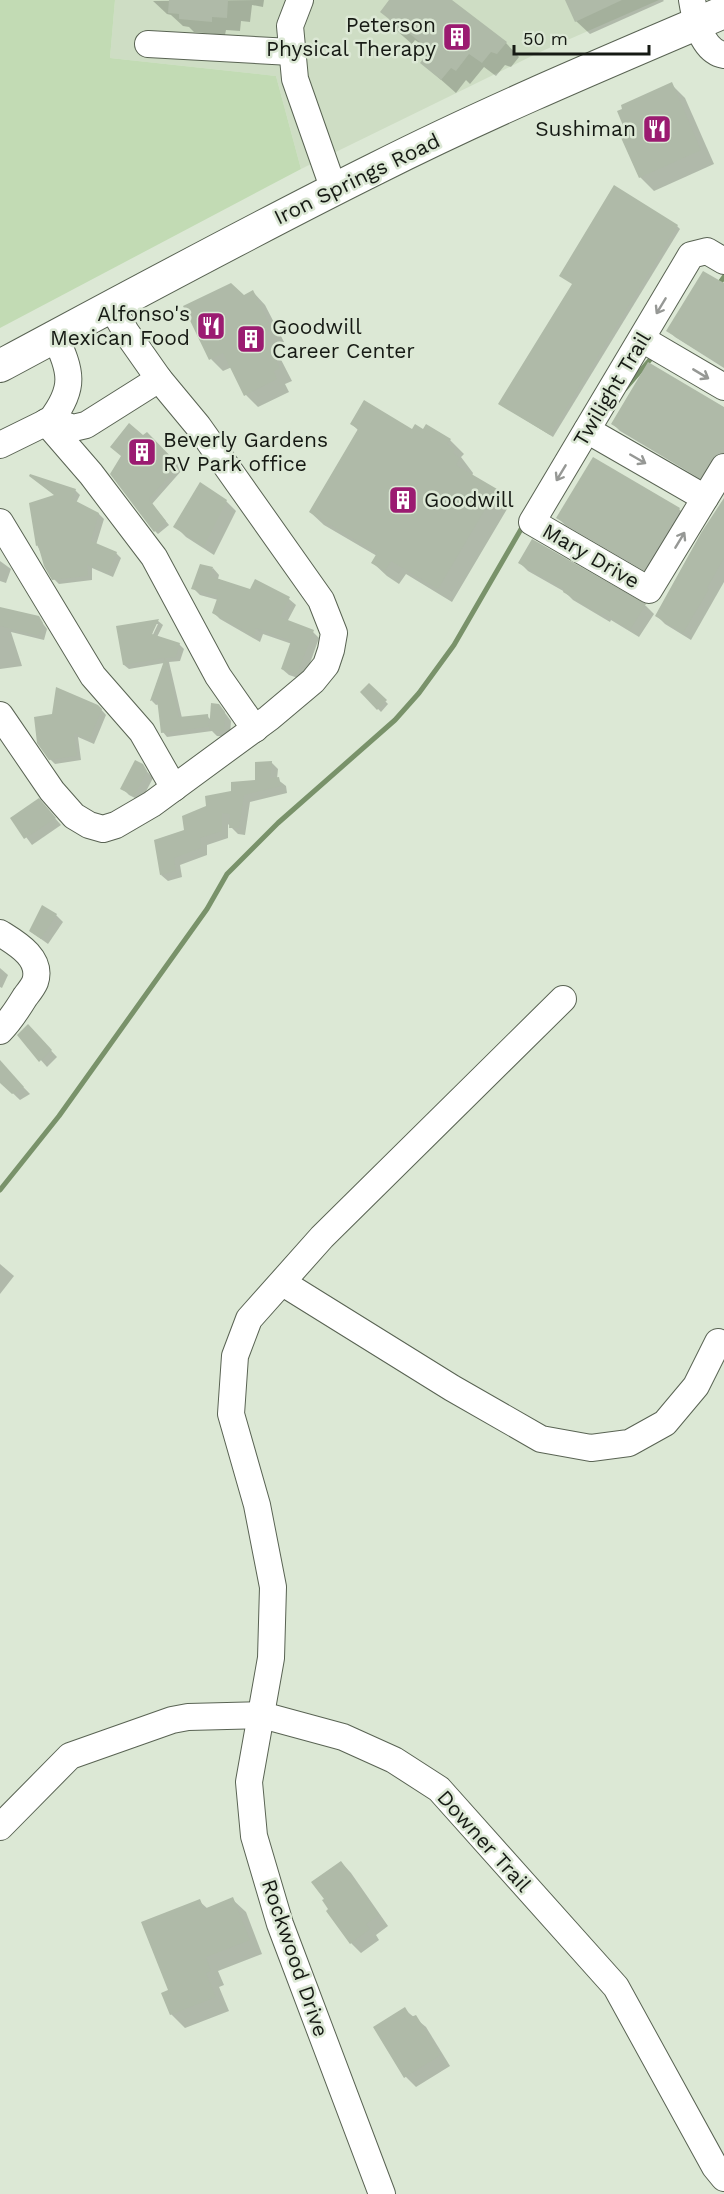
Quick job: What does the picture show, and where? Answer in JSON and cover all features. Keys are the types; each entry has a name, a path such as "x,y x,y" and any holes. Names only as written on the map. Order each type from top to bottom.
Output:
{"main road":[{"name":"Iron Springs Road","path":"0,366 204,255 704,12"}],"street":[{"path":"300,0 290,26 295,79 334,190"},
{"path":"704,12 712,50 724,55"},
{"path":"148,44 291,52"},
{"name":"Twilight Trail","path":"532,522 691,255 706,251 724,261"},
{"path":"0,715 52,791 74,816 89,825 103,829 116,825 152,804 255,729 313,681 326,665 332,650 334,633 321,600 198,426 159,379 111,306"},
{"path":"0,445 49,421 64,400 68,388 68,364 55,336"},
{"path":"642,339 724,387"},
{"path":"49,421 73,428 86,425 159,379"},
{"path":"49,421 154,557 218,676 255,729"},
{"path":"587,430 705,498 724,467"},
{"name":"Mary Drive","path":"532,522 649,590 705,498"},
{"path":"0,522 93,676 142,732 174,788"},
{"path":"0,933 32,957 36,970 35,981 10,1022 0,1031"},
{"name":"Rockwood Drive","path":"382,2194 280,1924 254,1836 249,1782 271,1658 273,1587 257,1505 231,1414 234,1356 249,1319 322,1237 563,999"},
{"path":"283,1283 452,1388 541,1439 591,1448 629,1443 665,1423 696,1386 718,1342"},
{"name":"Downer Trail","path":"0,1827 70,1756 172,1720 188,1717 262,1715 343,1737 394,1760 439,1789 616,1987 715,2167 724,2178"}],"shaded area":[{"path":"0,0 115,0 110,58 276,76 301,169 0,328"},
{"path":"115,0 659,0 540,52 301,169 276,76 110,58"}],"building":[{"path":"169,0 228,0 227,18 212,17 212,22 179,19 179,14 168,13"},
{"name":"Peterson Physical Therapy","path":"389,0 452,0 507,42 497,54 491,52 482,63 469,54 456,71 451,68 441,80 420,63 430,50 401,27 397,31 386,23 389,19 380,12"},
{"path":"565,0 622,0 575,22"},
{"name":"Sushiman","path":"672,82 701,150 639,178 618,131 624,128 617,111 622,109 621,105"},
{"path":"614,185 678,225 550,435 498,404 572,284 559,276"},
{"path":"703,271 724,283 724,367 666,331"},
{"name":"Goodwill Career Center","path":"231,283 244,295 253,290 272,329 263,334 280,368 274,371 277,379 244,396 223,353 209,360 183,306"},
{"path":"648,362 724,407 724,445 711,459 700,478 611,424"},
{"name":"Goodwill","path":"364,400 412,429 415,424 423,429 426,424 451,439 447,444 455,449 453,453 460,458 456,465 497,489 438,589 391,561 385,571 371,563 377,553 309,512 358,429 350,424"},
{"path":"129,423 143,435 147,432 179,465 149,499 166,521 154,532 110,474 121,456 110,447"},
{"path":"593,457 680,508 644,570 556,518"},
{"path":"30,474 76,489 72,499 99,513 91,541 117,552 108,573 87,565 88,576 52,580 44,566 38,545 36,546 29,503 54,495 29,476"},
{"path":"200,482 227,500 204,546 173,527"},
{"path":"724,498 724,558 683,633 655,616 701,533"},
{"path":"532,539 646,604 630,630 603,613 601,615 563,592 564,589 518,563"},
{"path":"200,564 213,567 210,576 250,589 255,579 290,597 280,617 314,630 297,674 281,669 291,641 256,628 254,636 212,613 218,596 191,589"},
{"path":"0,607 39,616 43,623 39,636 0,626"},
{"path":"159,619 152,634 180,643 176,657 166,658 179,717 208,714 209,727 161,733 157,699 150,701 165,658 123,665 116,626"},
{"path":"369,683 387,700 377,710 360,692"},
{"path":"56,687 98,705 102,709 89,740 74,733 77,756 49,760 37,743 34,717 52,714"},
{"path":"211,703 219,704 225,712 224,731 209,730"},
{"path":"135,760 143,764 147,771 134,796 120,789"},
{"path":"272,761 270,778 279,777 281,786 244,795 239,828 229,828 230,814 222,813 222,831 200,838 201,848 174,858 176,871 160,875 154,840 184,830 182,816 206,806 205,796 231,791 231,782 255,780 255,762"},
{"path":"39,798 56,818 24,839 10,818"},
{"path":"42,905 57,914 41,939 29,931"},
{"path":"28,1024 52,1050 39,1062 17,1035"},
{"path":"0,1060 24,1087 12,1094 0,1083"},
{"path":"341,1861 379,1915 366,1924 370,1929 350,1944 326,1911 328,1909 322,1900 324,1899 311,1882"},
{"path":"233,1897 250,1940 206,1957 211,1971 206,1973 216,1997 170,2015 161,1993 168,1990 141,1922 200,1899 204,1909"},
{"path":"405,2007 411,2017 416,2015 441,2055 404,2078 373,2027"}],"waterway":[{"path":"717,287 724,277"},
{"path":"625,389 654,355"},
{"path":"0,1190 59,1116 207,909 227,874 278,823 395,720 419,693 454,645 524,524"}],"place":[{"name":"Peterson Physical Therapy","path":"457,37"},
{"name":"Sushiman","path":"657,129"},
{"name":"Alfonso's Mexican Food","path":"211,326"},
{"name":"Goodwill Career Center","path":"251,339"},
{"name":"Beverly Gardens RV Park office","path":"142,452"},
{"name":"Goodwill","path":"403,500"}]}
